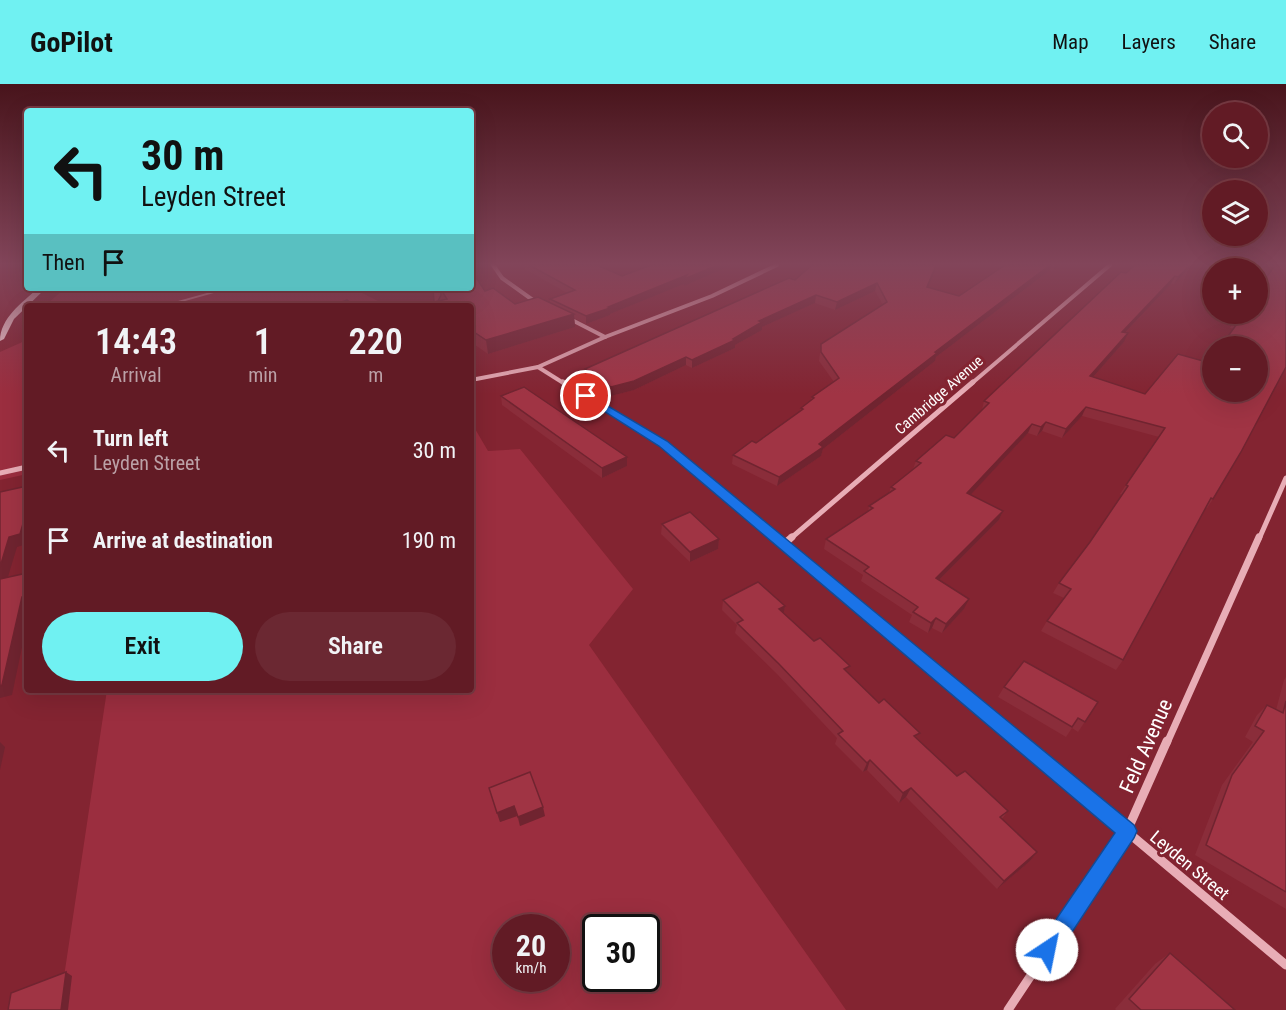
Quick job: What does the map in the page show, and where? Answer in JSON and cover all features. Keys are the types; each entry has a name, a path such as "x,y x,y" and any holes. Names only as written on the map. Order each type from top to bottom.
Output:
{"street":[{"path":"0,339 11,318 21,308"},
{"path":"474,379 538,366 680,308"},
{"name":"Cambridge Avenue","path":"784,544 1060,308"},
{"path":"559,314 605,337"},
{"name":"Leyden Street","path":"538,366 663,443 1286,965"},
{"path":"0,473 24,468"},
{"name":"Feld Avenue","path":"1008,1010 1127,831 1286,478"}],"shaded area":[{"path":"24,341 24,475 0,480 0,352"},
{"path":"474,427 488,451 520,449 633,589 589,645 846,1010 59,1010 107,693 474,693"}],"building":[{"path":"474,308 562,308 574,314 486,340 474,332"},
{"path":"570,308 609,308 586,316"},
{"path":"721,308 787,308 759,321 762,322 733,339 735,340 692,360 686,357 634,381 611,387 585,369"},
{"path":"877,308 993,308 819,444 823,447 779,477 733,455 752,441 756,443 803,409 801,408 814,398 812,397 839,378 821,352 821,344"},
{"path":"1083,308 1145,308 1122,332 1128,333 1090,376 1145,394 1178,354 1202,361 1202,402 1267,402 1241,452 1213,499 1211,498 1123,660 1047,621 1071,589 1059,583 1090,542 1165,428 1086,407 1066,429 1046,422 1041,427 1032,424 967,493 1003,511 936,578 969,599 946,624 936,618 931,623 913,612 918,607 864,571 869,567 826,539 873,508 869,506 895,489 891,487 921,463 916,461 946,435 954,438 989,403 984,401"},
{"path":"1268,308 1286,308 1286,367 1268,401 1268,336 1228,336 1237,324 1268,324"},
{"path":"524,387 627,457 602,468 501,396"},
{"path":"24,487 24,520 20,534 9,537 0,567 0,492"},
{"path":"690,512 719,539 690,552 662,524"},
{"path":"24,574 24,597 22,597 0,686 0,579"},
{"path":"758,582 785,606 779,609 814,641 820,638 850,666 844,669 879,703 884,699 920,733 914,736 957,776 965,771 1008,811 1000,817 1037,852 1004,881 911,788 903,793 870,760 867,763 838,734 843,731 737,623 743,620 723,600"},
{"path":"1024,661 1098,702 1085,722 1078,718 1072,727 1004,687"},
{"path":"1286,701 1286,892 1206,845 1232,775 1264,731 1255,726 1267,705 1283,713"},
{"path":"530,772 543,807 518,817 514,806 497,813 489,788"},
{"path":"1170,953 1235,1010 1141,1010 1129,999"},
{"path":"66,972 61,1010 8,1010 11,993"}],"route":[{"path":"586,396 663,443 1127,831 1047,950"}]}
